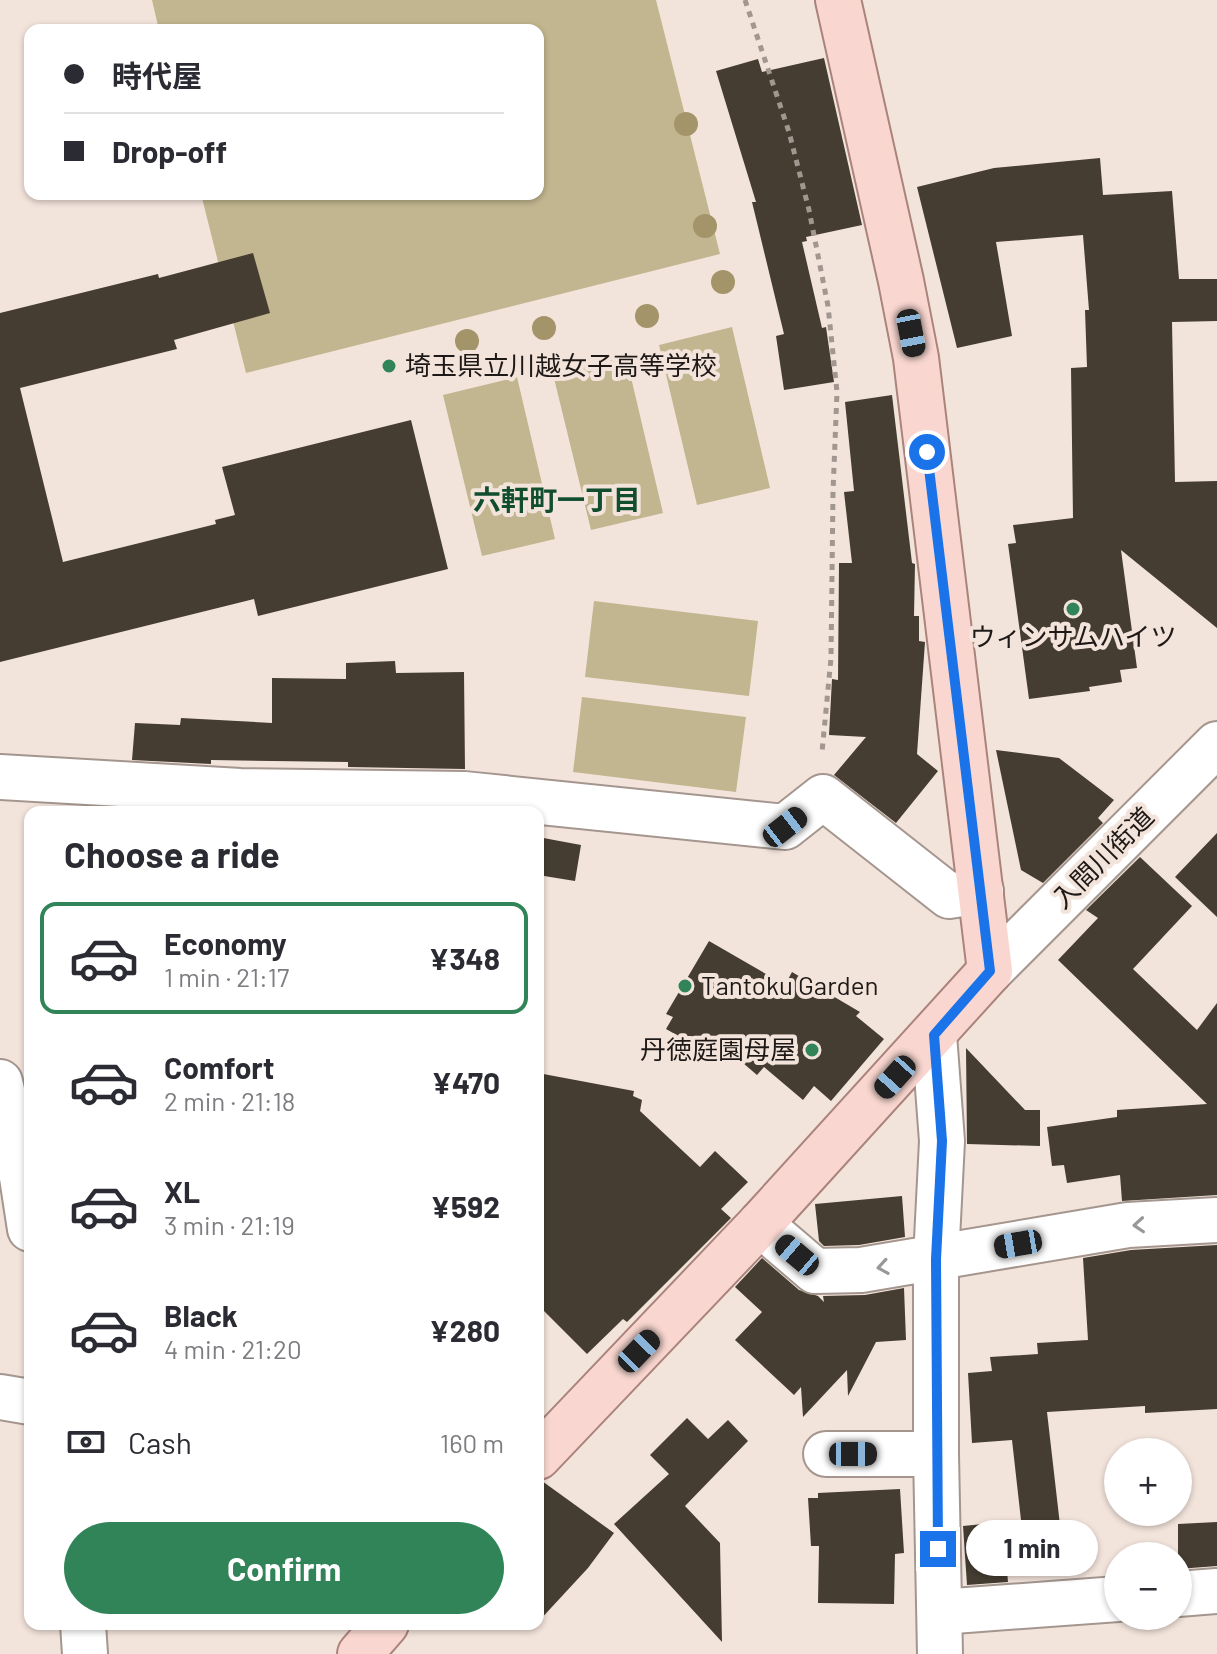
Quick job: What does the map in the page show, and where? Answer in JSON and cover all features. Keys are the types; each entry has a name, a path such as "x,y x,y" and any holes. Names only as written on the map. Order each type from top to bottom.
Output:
{"main road":[{"path":"544,1451 760,1224 990,971 916,358 838,0"},
{"path":"360,1654 381,1630"}],"street":[{"name":"入間川街道","path":"990,971 1217,744"},
{"path":"0,777 240,791 464,794 785,827 823,797 949,896 981,891"},
{"path":"934,1035 942,1141 936,1259 940,1633 1104,1602"},
{"path":"0,1082 24,1190"},
{"path":"760,1224 815,1271 861,1270 936,1259 1128,1225 1217,1220"},
{"path":"0,1397 24,1401"},
{"path":"826,1454 936,1454"},
{"path":"1192,1593 1217,1591"},
{"path":"83,1630 85,1654"}],"path":[{"path":"745,0 789,132 809,210 828,306 837,392 831,658 820,767 823,797"}],"shaded area":[{"path":"152,0 656,0 720,254 246,373 203,200 544,200 544,24 158,24"},
{"path":"732,327 770,488 697,505 659,345"},
{"path":"625,352 663,513 591,530 552,370"},
{"path":"517,377 555,539 482,556 443,395"},
{"path":"594,601 758,621 749,696 585,677"},
{"path":"582,697 746,717 736,792 573,772"}],"building":[{"path":"824,58 862,225 806,237 807,241 802,242 822,328 826,327 834,382 784,390 776,336 784,334 752,202 756,202 716,71 758,59 762,72"},
{"path":"1100,158 1103,195 1172,191 1179,279 1217,279 1217,321 1172,322 1175,482 1217,481 1217,628 1121,550 1137,668 1120,670 1122,682 1089,687 1090,691 1029,699 1008,544 1016,543 1013,525 1073,518 1071,368 1087,367 1085,310 1089,310 1083,235 996,242 1012,336 957,348 917,187 994,168"},
{"path":"253,253 270,313 174,340 177,349 20,388 63,562 216,524 215,520 235,515 222,467 411,420 448,569 258,616 254,599 0,662 0,313 158,274 159,278"},
{"path":"892,395 912,563 915,564 914,616 919,616 919,641 925,642 917,754 938,771 896,823 834,775 866,737 829,735 832,679 838,680 839,563 852,563 844,492 854,491 845,402"},
{"path":"395,661 396,673 464,672 465,769 348,767 348,762 211,760 211,764 132,760 135,723 180,725 181,718 272,723 272,678 346,679 346,663"},
{"path":"996,750 1059,758 1114,800 1098,818 1103,823 1043,883 1021,870"},
{"path":"1217,833 1217,917 1175,877"},
{"path":"544,838 581,845 575,881 544,876"},
{"path":"1140,857 1192,906 1133,969 1197,1030 1217,1003 1217,1195 1122,1201 1120,1175 1067,1183 1064,1165 1052,1166 1047,1127 1117,1117 1117,1110 1207,1104 1058,960 1098,918 1086,910"},
{"path":"709,941 785,985 792,972 860,1012 856,1016 884,1039 831,1101 814,1086 803,1100 764,1067 757,1075 715,1039 707,1052 666,1029 673,1017 666,1014"},
{"path":"966,1048 1025,1110 1040,1110 1040,1146 967,1144"},
{"path":"544,1074 634,1091 633,1096 642,1100 640,1111 700,1167 715,1151 748,1182 721,1209 731,1218 627,1322 623,1319 587,1354 544,1311"},
{"path":"902,1196 905,1237 859,1245 824,1246 819,1241 815,1204"},
{"path":"1217,1245 1217,1409 1145,1413 1145,1406 1047,1412 1060,1525 1022,1529 1012,1440 972,1443 968,1373 992,1371 990,1357 1038,1354 1037,1343 1088,1340 1083,1258 1131,1250"},
{"path":"762,1258 799,1290 818,1296 824,1302 823,1296 865,1295 904,1288 906,1340 876,1342 848,1396 847,1370 803,1417 801,1387 794,1395 735,1340 762,1312 735,1287"},
{"path":"687,1418 708,1439 728,1420 748,1441 685,1506 720,1543 722,1642 614,1524 669,1474 650,1455"},
{"path":"544,1482 614,1533 588,1568 544,1616"},
{"path":"900,1489 904,1553 895,1554 894,1604 818,1603 819,1546 811,1546 808,1498 818,1498 818,1493"},
{"path":"1003,1522 1008,1582 967,1585 963,1526"},
{"path":"1217,1522 1217,1566 1192,1568 1192,1542 1178,1542 1178,1526 1192,1526 1192,1523"}],"place":[{"name":"埼玉県立川越女子高等学校","path":"389,366"},
{"name":"ウィンサムハイツ","path":"1073,609"},
{"name":"Tantoku Garden","path":"685,986"},
{"name":"丹徳庭園母屋","path":"812,1050"}],"district":[{"name":"六軒町一丁目","path":"557,500"}],"route":[{"path":"927,452 990,971 934,1035 942,1141 936,1259 938,1549"}]}
